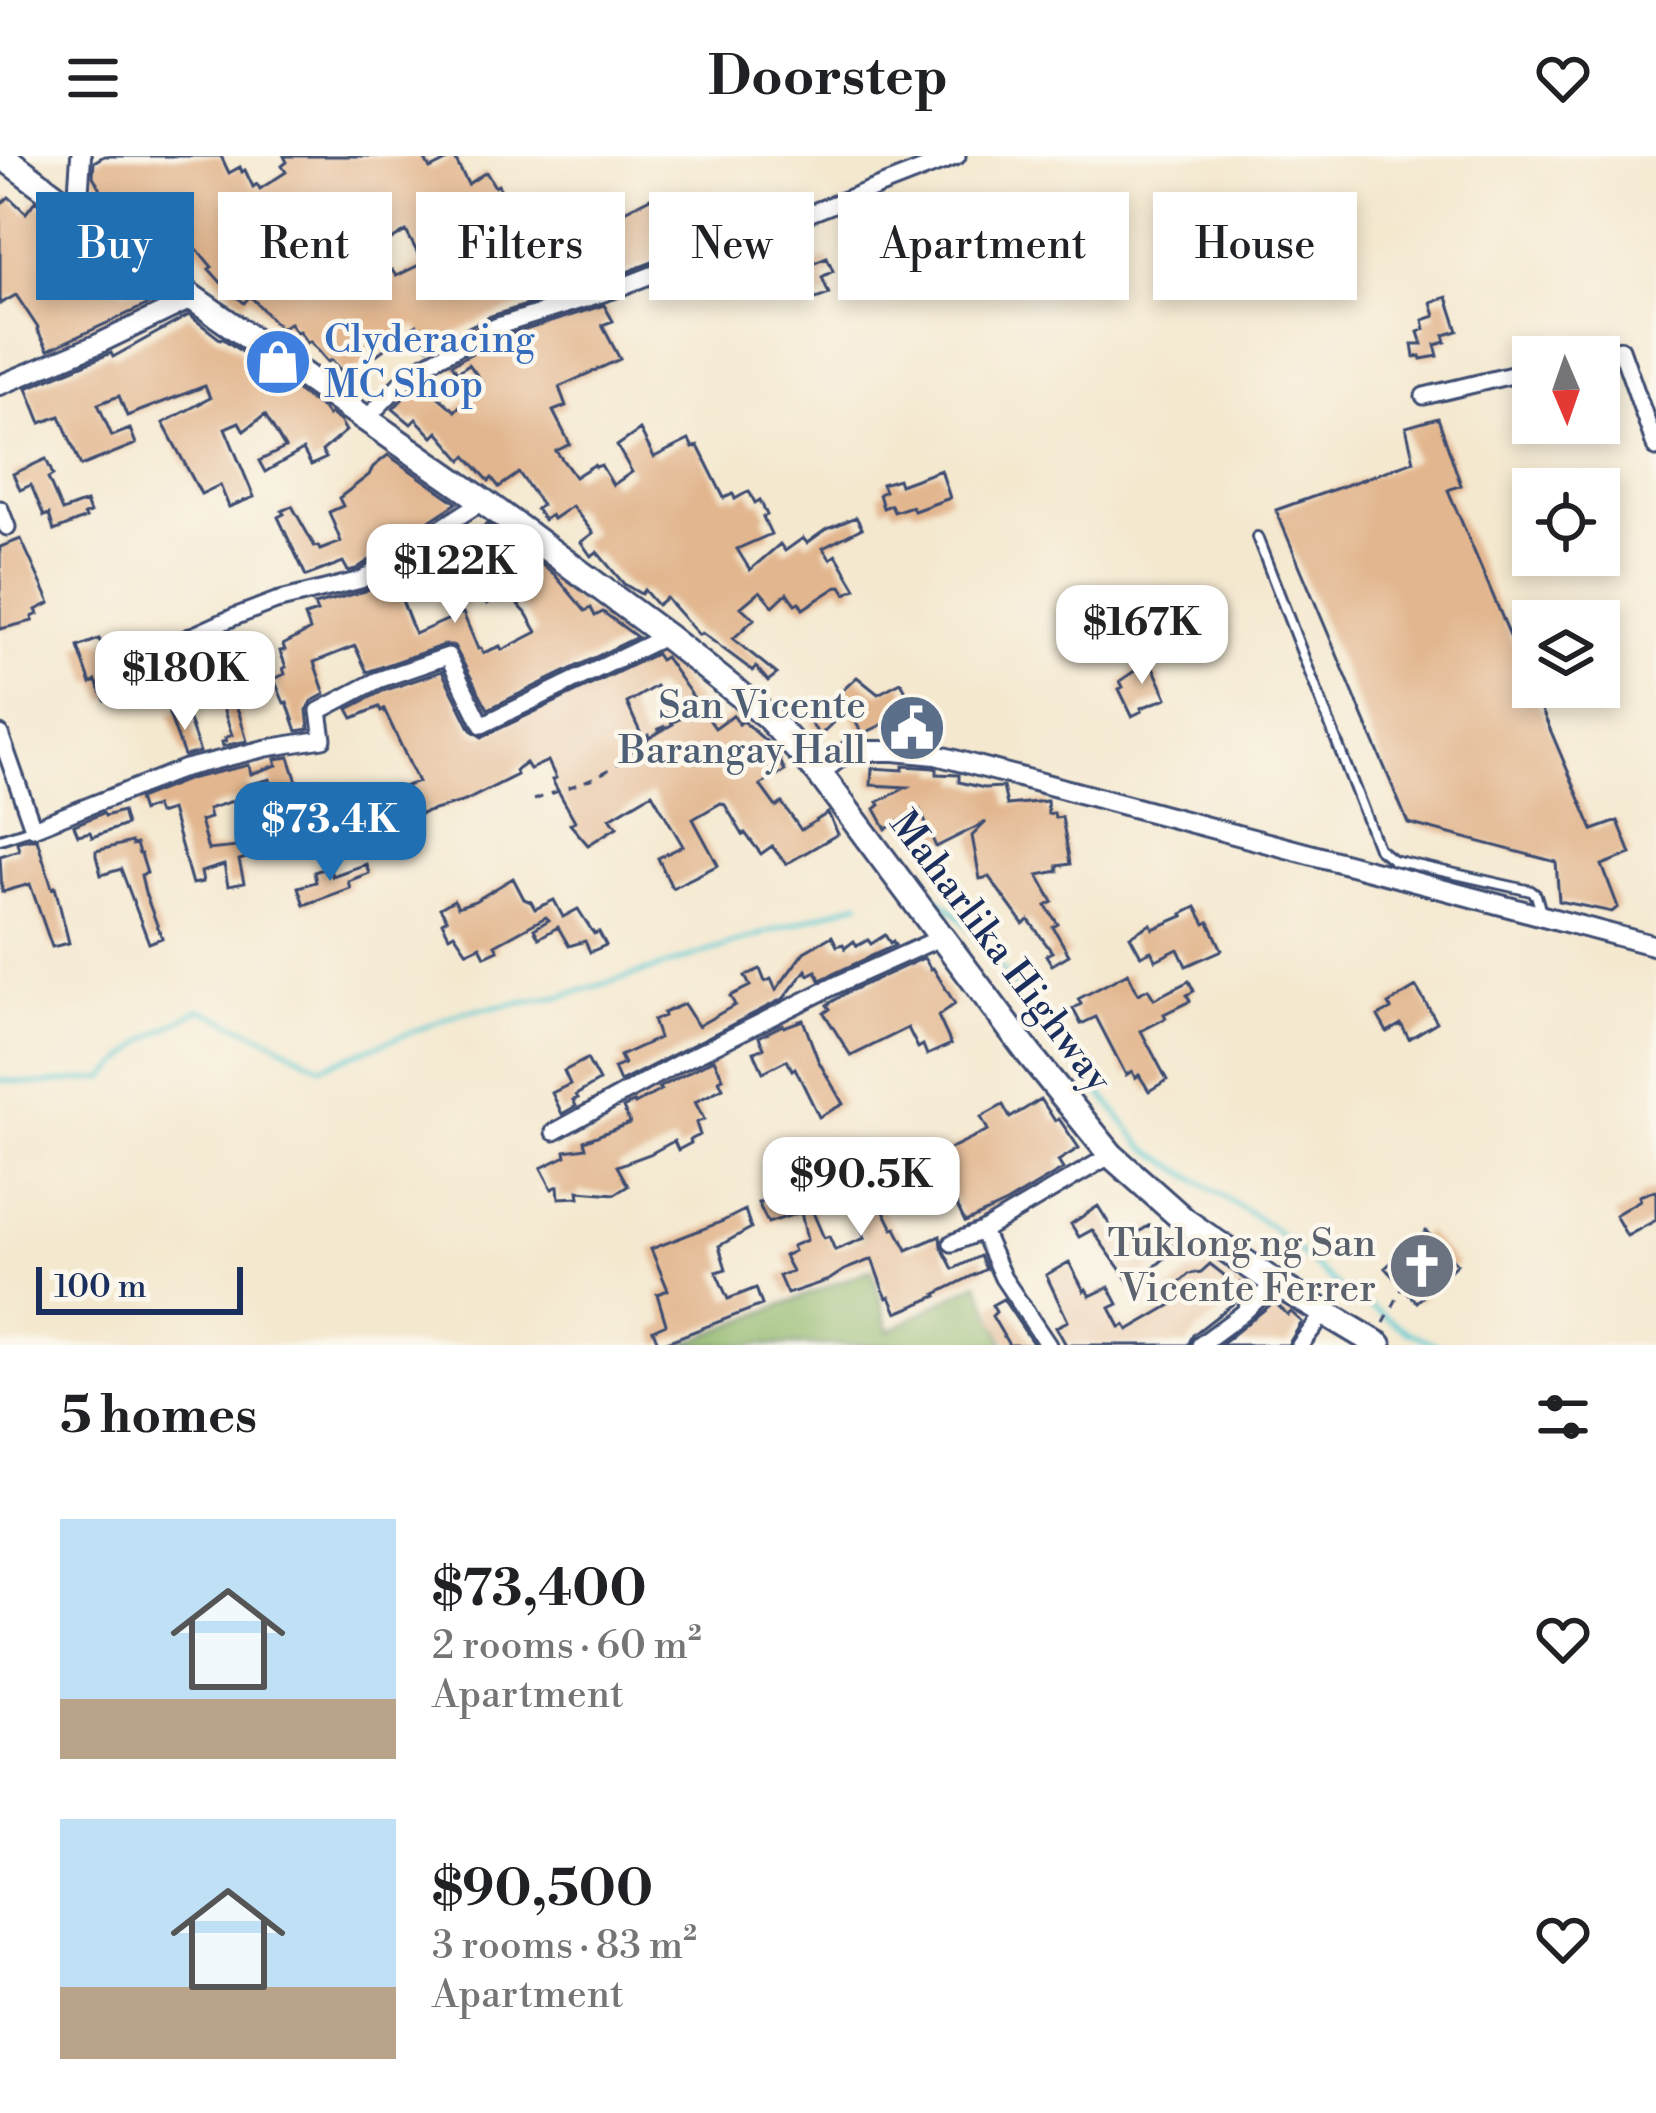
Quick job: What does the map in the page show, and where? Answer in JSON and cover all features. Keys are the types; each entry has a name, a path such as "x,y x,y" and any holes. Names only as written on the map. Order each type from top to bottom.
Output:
{"highway":[{"name":"Maharlika Highway","path":"2,156 49,192"},
{"name":"Maharlika Highway","path":"194,299 483,501 767,716 819,773 1029,1054 1112,1155 1185,1222 1275,1282 1380,1336"}],"street":[{"path":"78,192 81,156"},
{"path":"367,418 413,371 495,327 613,290 957,156"},
{"path":"0,385 189,300"},
{"path":"1620,349 1656,448"},
{"path":"1424,396 1512,375"},
{"path":"148,647 181,641 276,602 362,580 483,501"},
{"path":"0,509 7,526"},
{"path":"0,734 33,828 185,768 323,740 319,711 378,680 448,656 482,725 666,636"},
{"path":"819,773 848,751 936,755 1656,946"},
{"path":"554,1132 677,1064 942,937"},
{"path":"952,1243 982,1231 1112,1155"},
{"path":"982,1231 1003,1278 1048,1345"},
{"path":"1200,1345 1275,1282"},
{"path":"1300,1345 1326,1311"}],"lane":[{"path":"1257,537 1378,848 1393,860 1531,891 1540,903 1542,917"},
{"path":"0,838 33,828"}],"path":[{"path":"534,800 622,761 649,734 704,706 730,684"},
{"path":"1380,1336 1403,1287"}],"green space":[{"path":"872,1269 889,1331 978,1282 1005,1345 681,1345"}],"building":[{"path":"104,156 221,156 229,173 240,167 253,187 257,184 260,189 286,172 284,156 423,156 430,169 454,157 468,184 486,172 502,192 416,192 416,250 406,231 392,240 392,192 218,192 218,279 197,249 194,251 194,192 102,192 93,176 94,162"},
{"path":"9,197 26,213 36,202 36,300 157,300 48,350 16,295 0,304 0,205"},
{"path":"649,199 649,263 625,273 625,211"},
{"path":"827,257 833,271 822,277 829,294 815,299 814,297 814,262"},
{"path":"416,266 416,300 542,300 491,316 428,347 417,325 346,377 290,323 280,328 254,300 392,300 392,270 396,276"},
{"path":"1447,297 1458,331 1444,335 1446,342 1435,345 1438,356 1414,357 1412,344 1422,344 1418,332 1425,329 1423,320 1435,316 1431,302"},
{"path":"604,305 613,321 602,325 620,359 559,387 566,406 553,411 570,444 556,451 575,477 601,465 613,485 632,472 617,446 640,430 654,457 689,440 693,448 698,446 724,498 733,494 735,499 749,491 755,503 760,500 771,534 737,549 750,570 780,544 785,551 803,538 807,543 856,517 862,528 823,548 830,559 836,555 856,589 846,594 841,586 835,588 803,609 787,593 773,606 760,591 741,607 754,619 733,639 777,674 768,681 756,667 753,671 699,635 666,598 657,605 644,590 641,594 624,584 597,552 591,556 581,542 593,533 572,506 544,520 536,509 542,505 519,473 499,487 466,456 462,460 438,432 433,437 416,419 411,424 393,409 420,381 455,411 482,382 469,364 457,372 452,364 500,338"},
{"path":"189,315 340,421 346,431 322,451 326,458 311,465 303,450 265,472 259,461 285,448 265,415 244,431 239,422 225,428 254,497 229,507 220,485 201,494 163,423 210,398 205,386 127,416 119,396 98,404 112,436 130,429 136,444 81,466 60,416 41,423 27,388 111,353 113,357"},
{"path":"1438,418 1461,485 1448,490 1512,640 1512,708 1541,708 1593,830 1618,821 1631,854 1602,865 1618,907 1612,912 1559,901 1556,862 1408,823 1276,510 1414,461 1406,427"},
{"path":"388,455 457,503 356,569 348,571 343,562 306,576 278,517 282,511 292,506 320,550 341,542 329,512 343,506 339,498"},
{"path":"46,459 53,475 48,478 62,511 86,502 90,513 54,531 31,485 20,490 13,474"},
{"path":"941,470 950,498 914,511 912,506 894,512 891,505 883,508 882,484 898,479 900,485"},
{"path":"487,524 554,574 585,611 591,608 595,616 603,612 637,637 488,709 454,646 444,645 367,672 355,646 314,662 325,694 307,710 309,729 297,731 274,679 285,674 283,645 310,630 305,616 317,612 314,605 365,591 397,571 415,634 463,613 483,653 500,646 502,650 537,632 510,596 505,601 500,594 487,604 482,597 452,609 432,558"},
{"path":"21,539 50,603 36,610 33,621 0,629 0,547"},
{"path":"99,639 101,643 108,640 124,669 116,672 125,692 105,700 96,681 91,684 78,647"},
{"path":"656,654 660,660 665,657 715,728 733,715 774,748 785,771 760,785 776,807 782,803 801,830 828,813 838,834 786,864 772,846 761,854 721,803 693,819 718,865 672,888 658,858 683,846 652,793 610,818 617,827 588,845 570,824 575,821 552,780 556,778 548,761 530,769 526,763 515,771 517,775 465,801 376,828 369,812 394,801 391,791 418,782 384,709 353,718 348,709 442,671 471,730 482,737","holes":["656,686 669,705 663,709 673,724 644,741 627,703"]},
{"path":"1148,656 1167,698 1132,716 1120,681 1136,670 1132,663"},
{"path":"857,677 878,694 901,682 917,711 923,708 929,719 931,726 923,731 925,735 907,739 897,718 862,734 850,711 820,735 810,723"},
{"path":"228,690 247,741 223,746 232,735 214,695"},
{"path":"185,709 200,752 184,756 169,714"},
{"path":"289,757 301,794 313,790 317,806 280,817 270,779 247,785 251,795 208,809 210,818 200,821 208,850 247,846 250,857 239,860 244,883 228,886 224,865 201,872 203,882 192,884 171,810 158,814 155,806 142,811 138,799 189,779 249,765 251,774 277,765 275,759"},
{"path":"903,766 934,768 937,774 959,775 959,782 984,788 1003,787 1007,805 1047,801 1048,814 1062,817 1070,864 1038,875 1053,902 1046,906 1058,924 1053,927 1069,955 1052,965 1046,955 1052,952 1029,920 1023,924 989,877 980,879 972,836 986,822 936,847 920,810 886,829 875,809 878,802 907,787 871,785 872,768 903,770"},
{"path":"122,811 126,825 92,837 90,832 78,835 74,825"},
{"path":"37,839 69,943 52,947 30,884 2,892 0,856 19,850 17,842"},
{"path":"131,842 141,854 147,873 141,875 145,893 162,938 149,943 121,869 101,875 96,856 96,851"},
{"path":"366,864 369,873 348,881 350,888 304,905 298,887 316,882 314,872 329,867 332,876"},
{"path":"513,878 535,909 554,900 563,917 578,909 606,945 590,952 585,941 569,946 558,927 539,938 534,929 549,920 546,917 495,945 498,950 485,956 480,946 467,952 454,933 449,936 440,908 454,900 458,907 475,901"},
{"path":"1196,907 1222,950 1186,966 1178,949 1156,960 1151,951 1141,956 1130,936"},
{"path":"885,935 895,945 820,980 816,971 809,975 806,970 784,998 620,1082 614,1068 624,1064 620,1056 659,1038 653,1020 663,1013 684,1004 698,1026 735,1005 730,996 750,986 745,976 760,969 765,982 771,979 776,990 804,952 832,936 837,946 845,948 854,941 857,946 868,940 871,944"},
{"path":"924,958 955,1004 938,1016 951,1044 927,1055 908,1028 851,1056 824,1013 830,1009 827,1005"},
{"path":"1128,973 1138,994 1148,989 1154,999 1189,981 1194,991 1187,995 1190,1001 1141,1031 1167,1080 1149,1091 1139,1075 1135,1078 1132,1071 1126,1075 1096,1017 1081,1024 1073,1009 1081,1004 1078,999"},
{"path":"1416,987 1437,1022 1409,1039 1401,1024 1387,1032 1378,1016"},
{"path":"803,1020 818,1060 843,1104 819,1117 787,1060 763,1072 754,1052 764,1048 759,1037"},
{"path":"587,1059 599,1081 576,1095 576,1106 562,1114 552,1093 570,1084 564,1071"},
{"path":"714,1059 723,1088 695,1102 704,1119 696,1123 700,1135 678,1150 674,1141 617,1166 628,1186 615,1194 578,1191 579,1197 559,1198 558,1186 552,1189 541,1168 566,1156 565,1151 586,1148 584,1141 630,1123 623,1108"},
{"path":"1041,1099 1079,1148 1058,1161 1063,1169 965,1222 933,1157 988,1130 981,1117 1003,1105 1010,1118"},
{"path":"873,1158 895,1198 881,1205 907,1250 940,1236 953,1269 980,1256 986,1269 897,1313 872,1259 787,1294 779,1276 792,1271 784,1256 794,1251 792,1246 807,1240 801,1212 768,1223 758,1203 796,1193 793,1184 800,1181 802,1186","holes":["847,1197 865,1238 835,1250 812,1210"]},
{"path":"1656,1190 1656,1220 1627,1236 1615,1215 1640,1200 1639,1196"},
{"path":"1098,1206 1121,1243 1150,1225 1172,1246 1171,1253 1132,1286 1092,1230 1079,1237 1071,1224"},
{"path":"745,1210 751,1228 719,1246 726,1269 716,1272 728,1299 756,1288 762,1305 659,1345 653,1330 666,1324 657,1294 668,1290 651,1249"},
{"name":"Tuklong ng San Vicente Ferrer","path":"1426,1231 1457,1264 1417,1302 1385,1268"},
{"path":"1069,1262 1090,1296 1109,1287 1118,1304 1110,1308 1120,1327 1125,1325 1128,1330 1178,1301 1169,1292 1210,1264 1238,1286 1241,1283 1248,1291 1253,1288 1193,1335 1188,1345 1066,1345 1056,1327 1068,1321 1046,1275"},
{"path":"1003,1299 1034,1345 1009,1345 992,1316 996,1312 992,1305"},
{"path":"1274,1302 1302,1322 1288,1345 1220,1345"}],"waterway":[{"path":"922,884 961,918 1143,1146 1271,1227 1340,1288 1408,1332 1438,1345"},
{"path":"0,1080 37,1084 105,1078 146,1040 200,1009 321,1067 464,1012 559,997 860,902"}],"place":[{"name":"Clyderacing MC Shop","path":"278,362"},
{"name":"San Vicente Barangay Hall","path":"912,728"},
{"name":"Tuklong ng San Vicente Ferrer","path":"1422,1266"}]}
